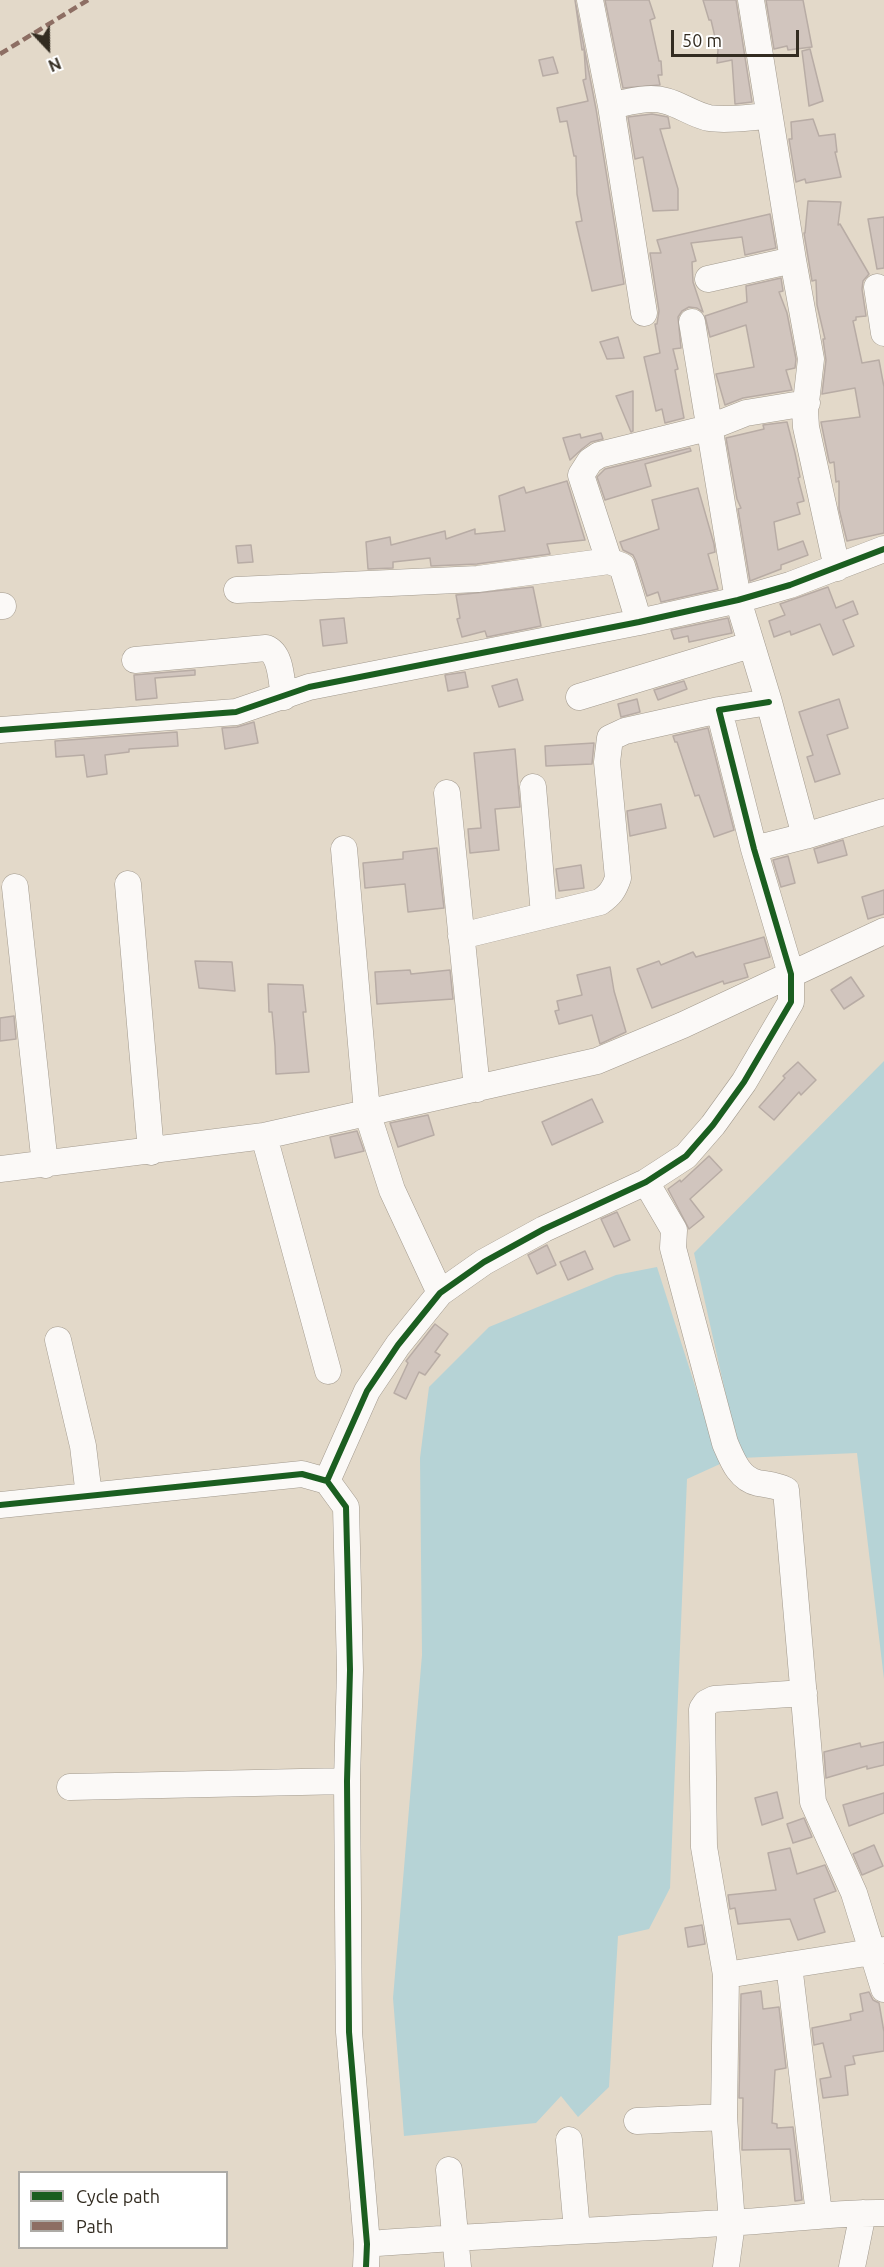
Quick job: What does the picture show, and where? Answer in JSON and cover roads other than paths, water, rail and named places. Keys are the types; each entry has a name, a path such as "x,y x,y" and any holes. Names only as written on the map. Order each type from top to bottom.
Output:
{"street":[{"path":"590,0 611,106 644,313"},
{"path":"751,0 811,360 806,427 837,568"},
{"path":"611,106 657,99 706,117 726,119 769,116"},
{"path":"708,279 793,260"},
{"path":"877,286 884,333"},
{"path":"692,322 738,600 750,645 770,702 805,836"},
{"path":"609,561 581,474 584,468 599,455 708,428 746,413 807,403"},
{"path":"0,730 236,712 309,687 639,622 738,600 790,585 884,549"},
{"path":"237,590 478,579 609,561 622,566 639,622"},
{"path":"579,697 750,645"},
{"path":"135,660 266,648 277,657 284,697"},
{"path":"461,936 600,902 615,889 618,878 607,762 610,738 626,730 719,710 770,702"},
{"path":"327,1481 368,1391 398,1345 440,1293 484,1262 534,1235 646,1182 686,1156 713,1125 744,1082 791,1002 790,974 754,849 719,710"},
{"path":"533,787 544,915"},
{"path":"447,793 477,1089"},
{"path":"754,849 884,812"},
{"path":"344,849 367,1112 392,1190 440,1293"},
{"path":"128,884 151,1152"},
{"path":"15,886 45,1165"},
{"path":"0,1169 151,1152 264,1136 597,1061 683,1025 884,931"},
{"path":"264,1136 328,1371"},
{"path":"646,1182 674,1230 673,1248 725,1443 733,1463 739,1471 755,1483 774,1484 786,1490 813,1802 879,1950 884,1989"},
{"path":"58,1340 83,1446 89,1496"},
{"path":"0,1506 302,1474 327,1481 346,1507 350,1670 347,1781 349,2032 366,2256 456,2237 732,2223 819,2214 873,2213 852,2267"},
{"path":"726,2267 732,2223 724,2117 726,1975 704,1847 702,1709 706,1703 714,1699 804,1693"},
{"path":"70,1788 347,1781"},
{"path":"726,1975 879,1950"},
{"path":"789,1965 819,2214"},
{"path":"637,2121 724,2117"},
{"path":"569,2140 577,2231"},
{"path":"449,2170 458,2267"}],"water":[{"path":"884,1061 884,1679 857,1453 740,1458 694,1253"},
{"path":"657,1267 720,1464 687,1479 670,1888 649,1929 618,1936 609,2087 578,2117 561,2096 536,2123 404,2136 393,1998 422,1655 420,1458 429,1387 489,1327 616,1275"}]}
